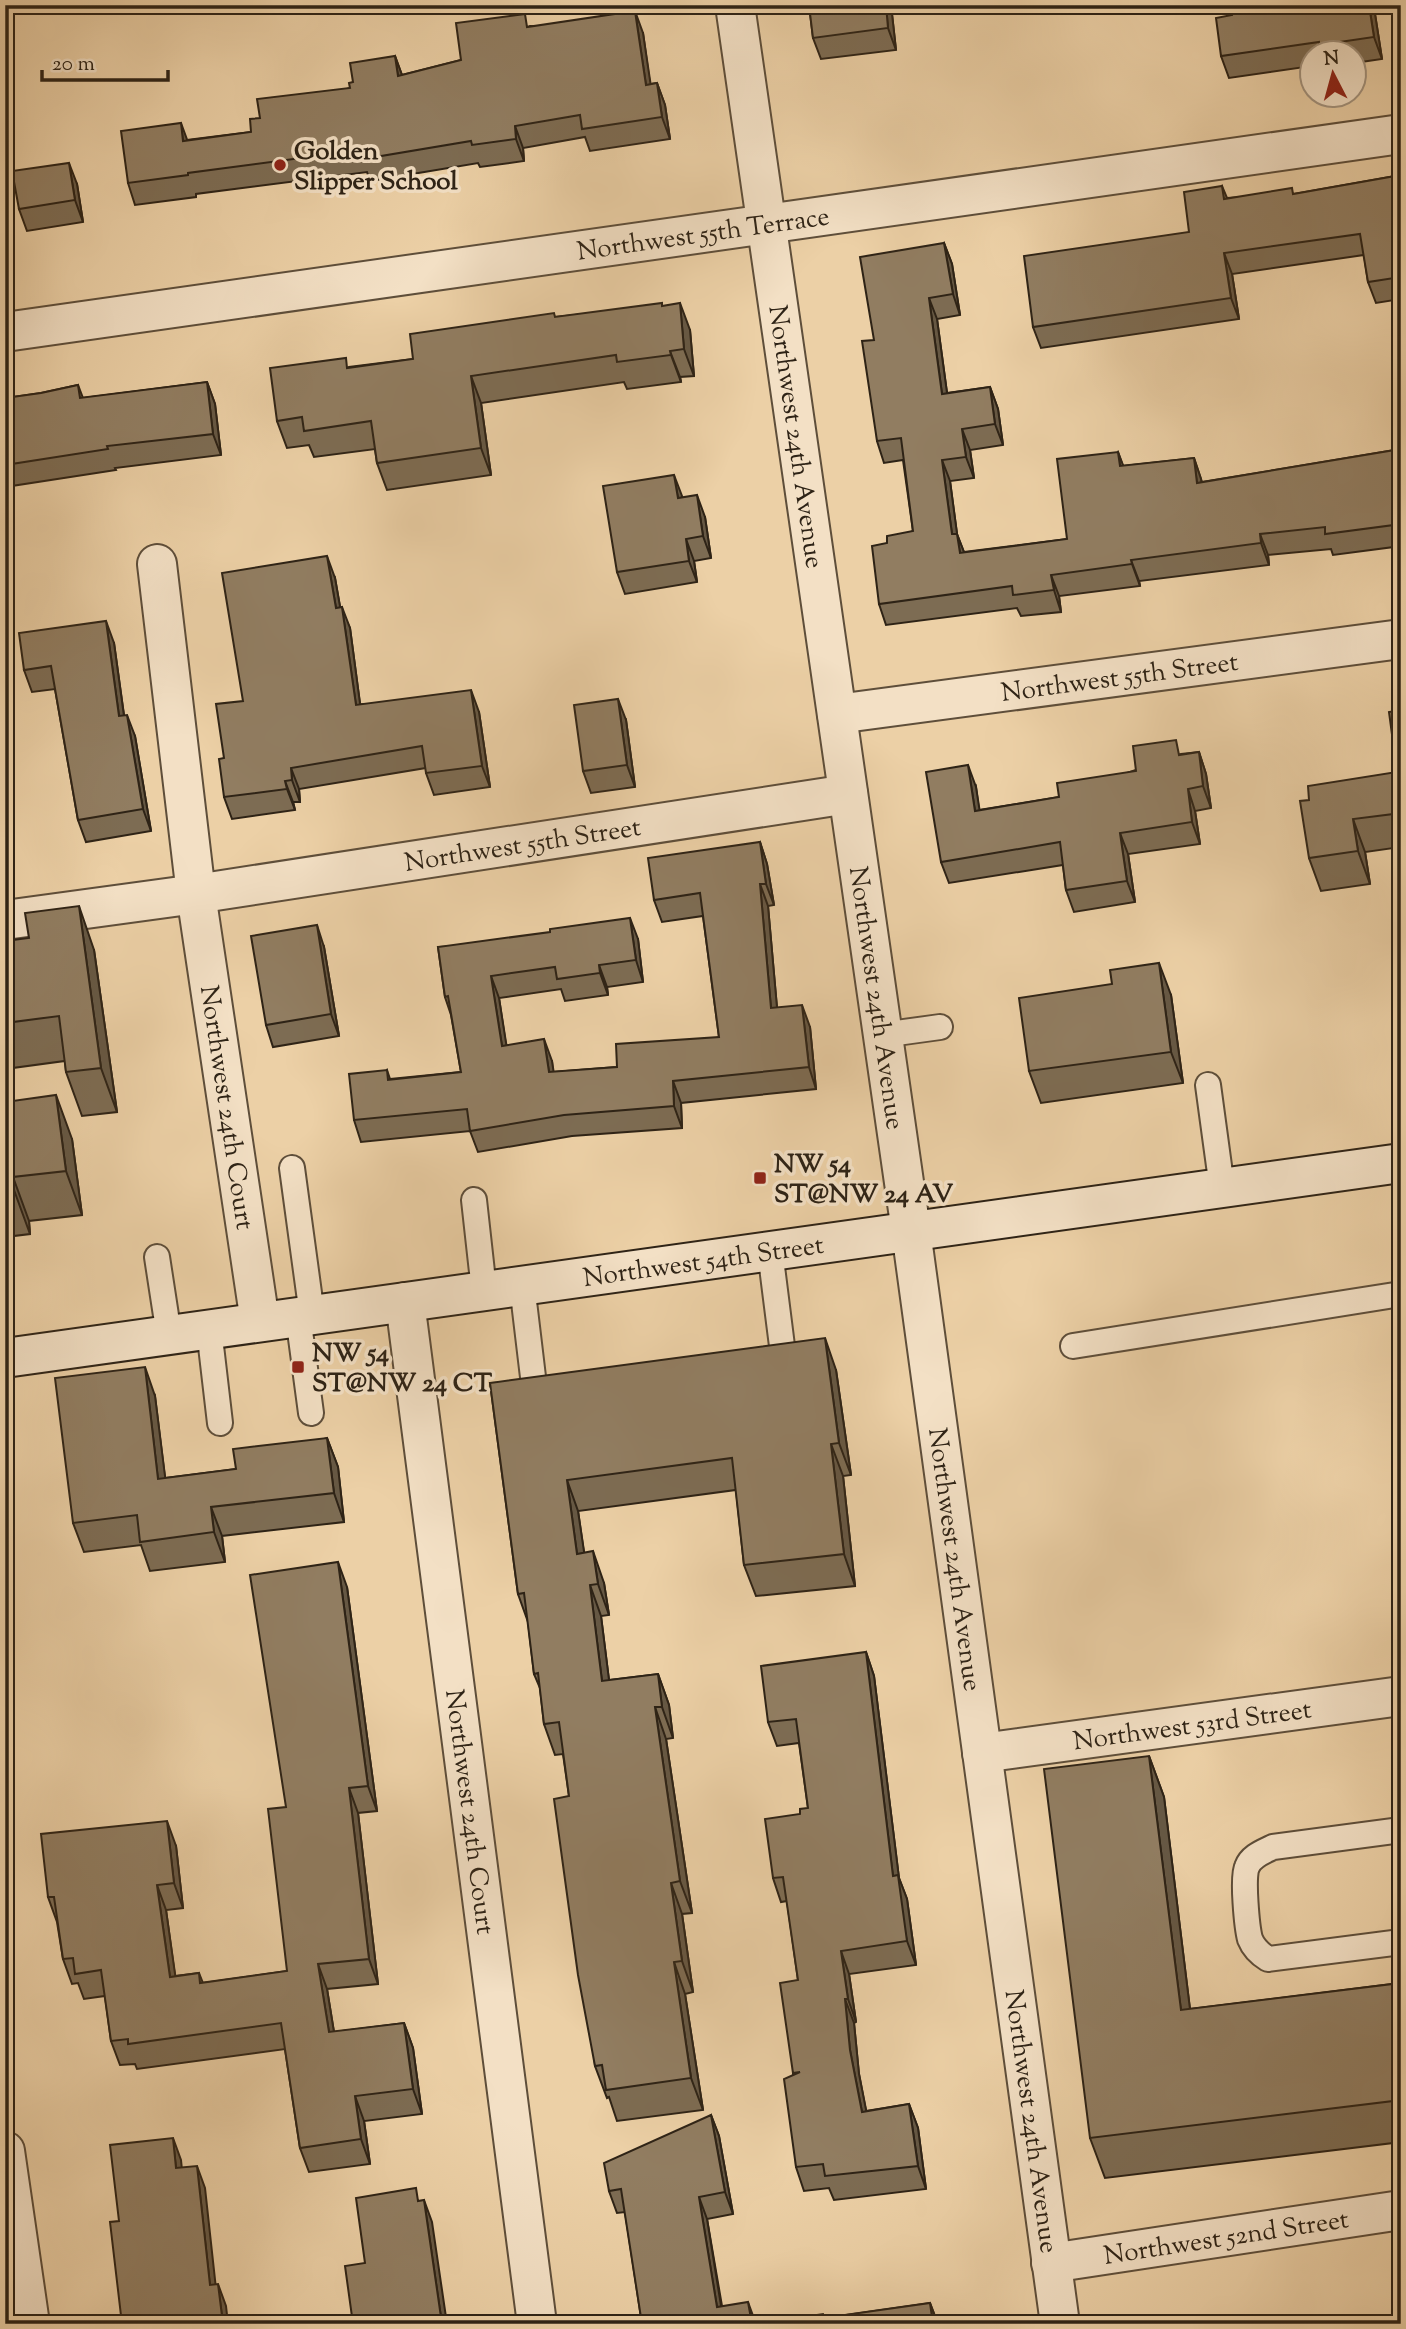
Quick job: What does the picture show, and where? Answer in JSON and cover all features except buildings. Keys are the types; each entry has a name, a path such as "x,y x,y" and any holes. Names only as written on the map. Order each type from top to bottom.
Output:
{"street":[{"name":"Northwest 24th Avenue","path":"735,5 911,1231 1060,2324"},
{"name":"Northwest 55th Terrace","path":"5,332 1401,134"},
{"name":"Northwest 24th Court","path":"157,564 196,894 260,1322"},
{"name":"Northwest 55th Street","path":"837,713 1401,639"},
{"name":"Northwest 55th Street","path":"196,894 848,794"},
{"path":"5,920 196,894"},
{"name":"Northwest 54th Street","path":"5,1357 1401,1163"},
{"name":"Northwest 24th Court","path":"405,1301 537,2324"},
{"name":"Northwest 53rd Street","path":"982,1753 1401,1696"},
{"path":"5,2151 30,2324"},
{"name":"Northwest 52nd Street","path":"1051,2263 1401,2210"}],"lane":[{"path":"882,1035 940,1027"},
{"path":"1208,1085 1222,1188"},
{"path":"292,1168 311,1413"},
{"path":"474,1200 484,1290"},
{"path":"770,1251 782,1346"},
{"path":"157,1257 169,1335"},
{"path":"522,1285 533,1377"},
{"path":"1073,1346 1401,1294"},
{"path":"209,1329 220,1423"},
{"path":"1401,1830 1273,1847 1256,1856 1247,1866 1244,1878 1250,1939 1258,1953 1268,1959 1401,1942"}],"place":[{"name":"Golden Slipper School","path":"280,165"},
{"name":"NW 54 ST@NW 24 AV","path":"760,1178"},
{"name":"NW 54 ST@NW 24 CT","path":"298,1367"}]}
